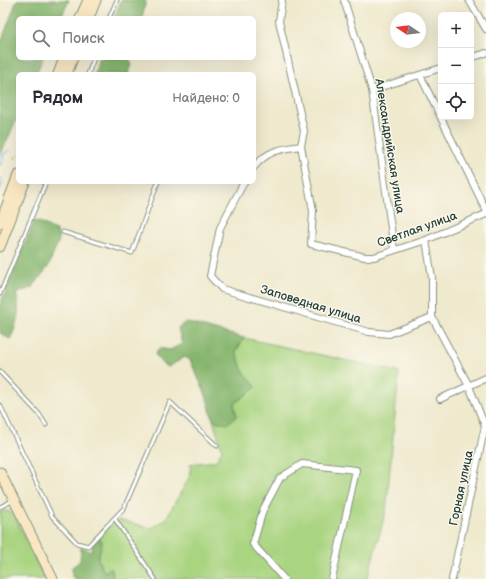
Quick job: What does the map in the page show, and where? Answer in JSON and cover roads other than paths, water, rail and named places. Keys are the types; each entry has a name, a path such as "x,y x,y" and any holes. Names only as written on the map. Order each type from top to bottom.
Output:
{"main road":[{"path":"81,16 88,0"},
{"path":"90,16 96,0"},
{"path":"59,72 63,60"},
{"path":"68,72 72,60"},
{"path":"0,223 16,180"},
{"path":"0,247 24,184"},
{"path":"0,472 53,579"}],"street":[{"path":"256,164 259,160 274,150 301,146 304,131 279,21 282,0"},
{"name":"Александрийская улица","path":"344,0 372,90 394,250"},
{"path":"469,0 486,29"},
{"path":"474,57 486,53"},
{"path":"372,90 438,69"},
{"path":"420,75 486,210"},
{"name":"Светлая улица","path":"301,146 313,211 311,244 364,257 374,257 426,240 486,214"},
{"name":"Заповедная улица","path":"243,184 220,228 210,276 222,289 369,332 389,334 432,317"},
{"path":"426,240 432,278 432,317"},
{"name":"Горная улица","path":"432,317 469,386 485,426 452,579"},
{"path":"440,399 486,378"},
{"path":"478,460 486,461"},
{"path":"284,579 253,544 263,510 280,478 302,464 356,470 332,579"}],"lane":[{"path":"110,16 117,0"},
{"path":"89,72 93,60"},
{"path":"0,294 45,184"},
{"path":"63,232 132,253 157,184"},
{"path":"0,372 39,414 46,425"},
{"path":"0,405 52,516 77,543 88,546 124,508 170,402 217,446"},
{"path":"0,507 14,500"},
{"path":"115,519 155,579"}],"waterway":[{"path":"0,165 4,154 10,150"},
{"path":"0,178 2,183 0,189"}]}
